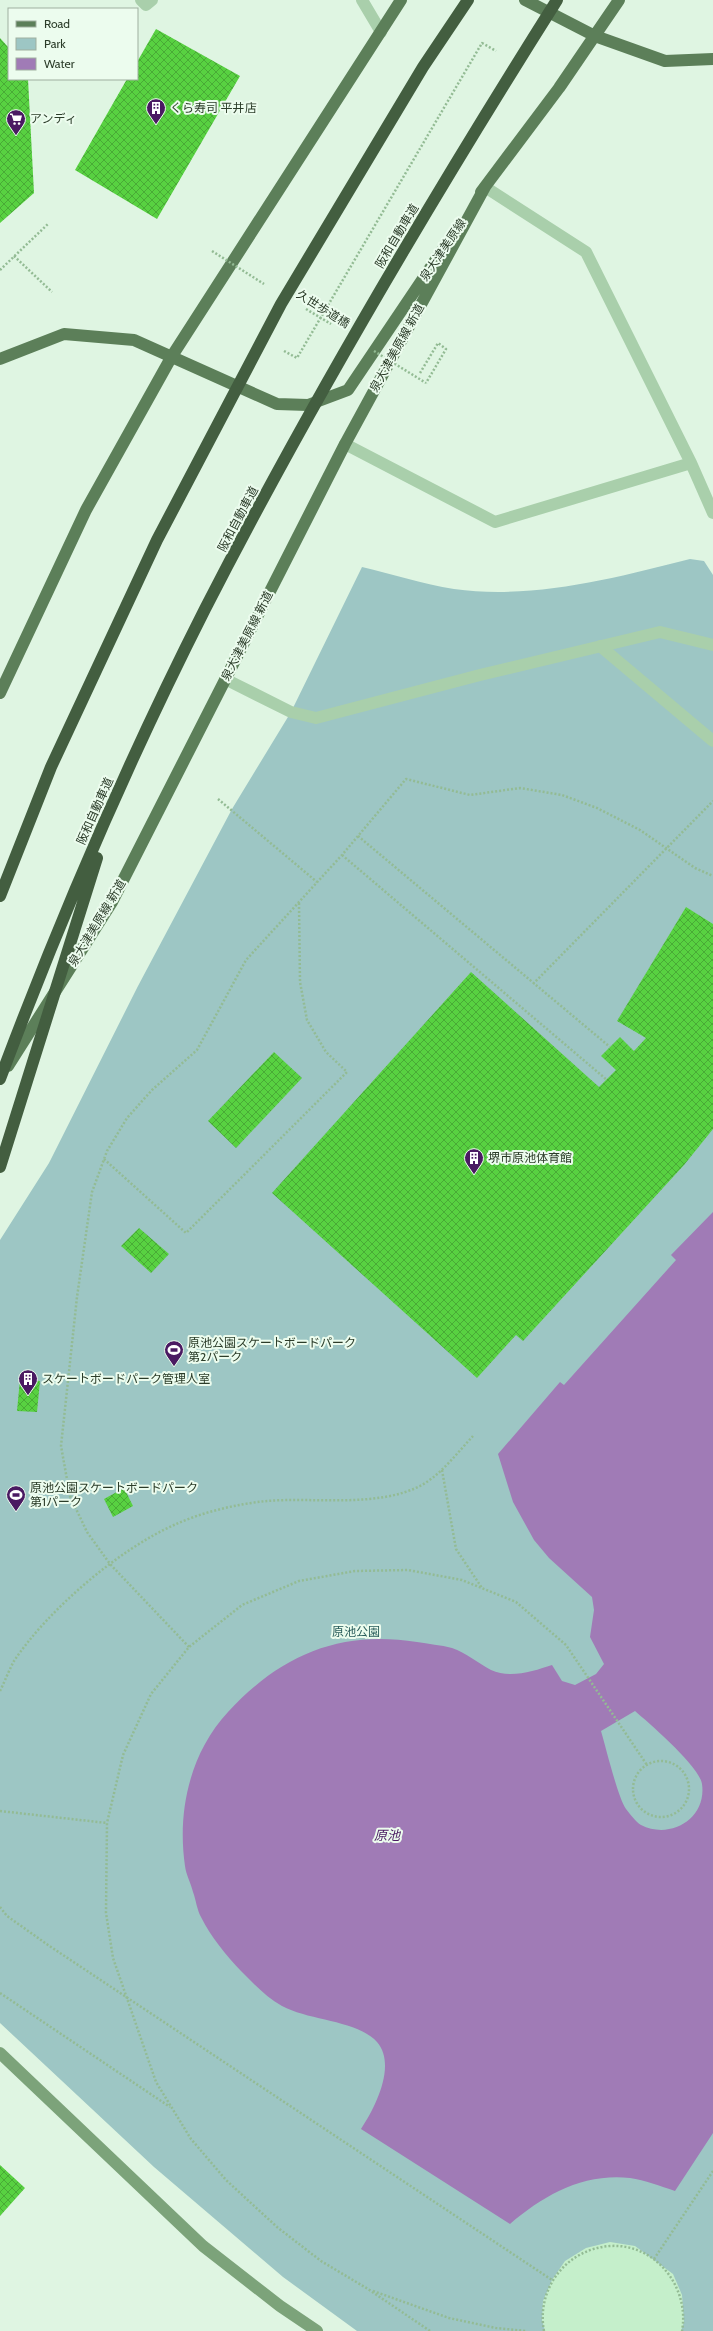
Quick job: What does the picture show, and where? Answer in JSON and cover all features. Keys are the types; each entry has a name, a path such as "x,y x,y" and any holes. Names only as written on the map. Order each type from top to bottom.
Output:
{"highway":[{"path":"0,896 51,767 164,526 281,304 423,67 468,0"},
{"name":"阪和自動車道","path":"0,1079 35,986 118,792 205,610 341,356 488,109 557,0"},
{"path":"0,1167 118,792"}],"main road":[{"path":"0,693 86,510 172,356 401,0"},
{"path":"525,0 595,36 665,61 713,59"},
{"path":"595,36 619,0"},
{"name":"泉大津美原線","path":"0,359 64,334 134,340 277,404 308,405 348,390 485,187 559,88 595,36"},
{"name":"泉大津美原線 新道","path":"0,1079 112,902 345,444 485,187"}],"street":[{"path":"141,0 146,6 152,0"},
{"path":"362,0 381,32"},
{"path":"485,187 586,252 691,463 713,513"},
{"path":"345,444 495,522 691,463"},
{"path":"225,679 291,712 316,718 660,632 713,645"},
{"path":"600,646 713,741"},
{"path":"0,2053 203,2246 280,2306 317,2331"}],"path":[{"path":"278,347 297,358 482,43 502,54"},
{"path":"0,270 48,223"},
{"path":"212,251 265,284"},
{"path":"14,256 52,292"},
{"name":"久世歩道橋","path":"299,305 332,325"},
{"path":"372,350 426,383 446,349 438,343 420,373"},
{"path":"189,1647 110,1564 87,1532 70,1496 61,1446 77,1297 92,1192 104,1159 127,1118 152,1090 197,1050 246,960 342,855 406,779 470,795 520,788 562,795 597,808 640,830 695,868 713,876"},
{"path":"218,799 317,882"},
{"path":"533,984 713,801"},
{"path":"358,836 482,938 533,984 610,1047"},
{"path":"342,855 607,1080"},
{"path":"104,1159 186,1233 347,1072 326,1052 307,1020 300,982 299,903"},
{"path":"0,1691 14,1662 52,1614 110,1564 128,1551 174,1525 207,1513 267,1502 336,1500 386,1496 420,1486 442,1470 473,1436"},
{"path":"442,1470 456,1549 482,1588"},
{"path":"430,2331 368,2289 321,2261 277,2227 226,2180 191,2139 156,2082 113,1958 106,1913 107,1823 123,1755 151,1694 189,1647 242,1605 299,1581 355,1571 408,1570 462,1580 516,1602 566,1645 647,1765"},
{"path":"660,1761 669,1762 684,1772 690,1789 688,1798 678,1813 660,1818 650,1816 635,1803 633,1784 636,1775 647,1765 660,1761"},
{"path":"0,1811 107,1823"},
{"path":"0,1907 12,1920 552,2280"},
{"path":"0,1993 172,2108"},
{"path":"654,2259 713,2171"},
{"path":"544,2331 542,2320 543,2302 552,2280 567,2263 587,2251 610,2246 634,2248 654,2259 671,2276 682,2297 684,2322 682,2331"},
{"path":"368,2289 449,2318 496,2328 526,2331"}],"green space":[{"name":"原池公園","path":"690,559 704,561 713,575 713,2331 357,2331 283,2277 154,2167 0,2023 0,1240 49,1163 138,986 232,809 291,712 362,567 419,582 454,589 483,592 513,592 603,580"}],"shaded area":[{"path":"610,2242 635,2246 673,2274 682,2295 684,2322 681,2331 545,2331 542,2320 543,2301 552,2280 565,2261 586,2248"}],"water":[{"name":"原池","path":"713,1212 713,2133 675,2191 630,2178 613,2177 596,2179 565,2188 551,2195 523,2213 510,2224 361,2129 372,2110 382,2086 385,2062 383,2051 377,2042 358,2029 306,2015 282,2006 255,1985 224,1952 209,1932 200,1914 186,1873 183,1845 185,1804 189,1784 204,1746 215,1728 228,1712 248,1692 269,1675 313,1651 337,1644 362,1640 389,1639 452,1648 498,1673 522,1673 538,1670 552,1665 562,1681 575,1685 596,1674 604,1664 590,1637 594,1610 592,1597 549,1558 534,1540 513,1502 498,1454 560,1382 564,1385 676,1260 671,1255","holes":["635,1711 684,1757 693,1767 702,1784 702,1796 699,1807 693,1816 674,1828 663,1830 652,1829 641,1825 626,1809 619,1795 601,1731"]}],"building":[{"name":"くら寿司 平井店","path":"156,29 240,76 157,219 75,170 126,80 138,80 138,60"},
{"name":"アンディ","path":"0,38 8,47 8,80 28,80 34,193 0,223"},
{"name":"堺市原池体育館","path":"686,907 713,924 713,1129 684,1165 523,1341 516,1335 477,1378 272,1193 471,972 599,1087 616,1070 601,1056 620,1037 634,1051 646,1038 617,1021"},
{"path":"274,1052 302,1078 236,1148 208,1121"},
{"path":"139,1228 169,1254 151,1273 121,1246"},
{"name":"スケートボードパーク管理人室","path":"20,1379 40,1381 37,1412 17,1411"},
{"path":"124,1488 133,1506 113,1517 104,1499"},
{"path":"0,2165 25,2188 0,2216"}],"place":[{"name":"くら寿司 平井店","path":"156,125"},
{"name":"アンディ","path":"16,136"},
{"name":"堺市原池体育館","path":"474,1175"},
{"name":"原池公園スケートボードパーク 第2パーク","path":"174,1367"},
{"name":"スケートボードパーク管理人室","path":"28,1396"},
{"name":"原池公園スケートボードパーク 第1パーク","path":"16,1512"}]}
